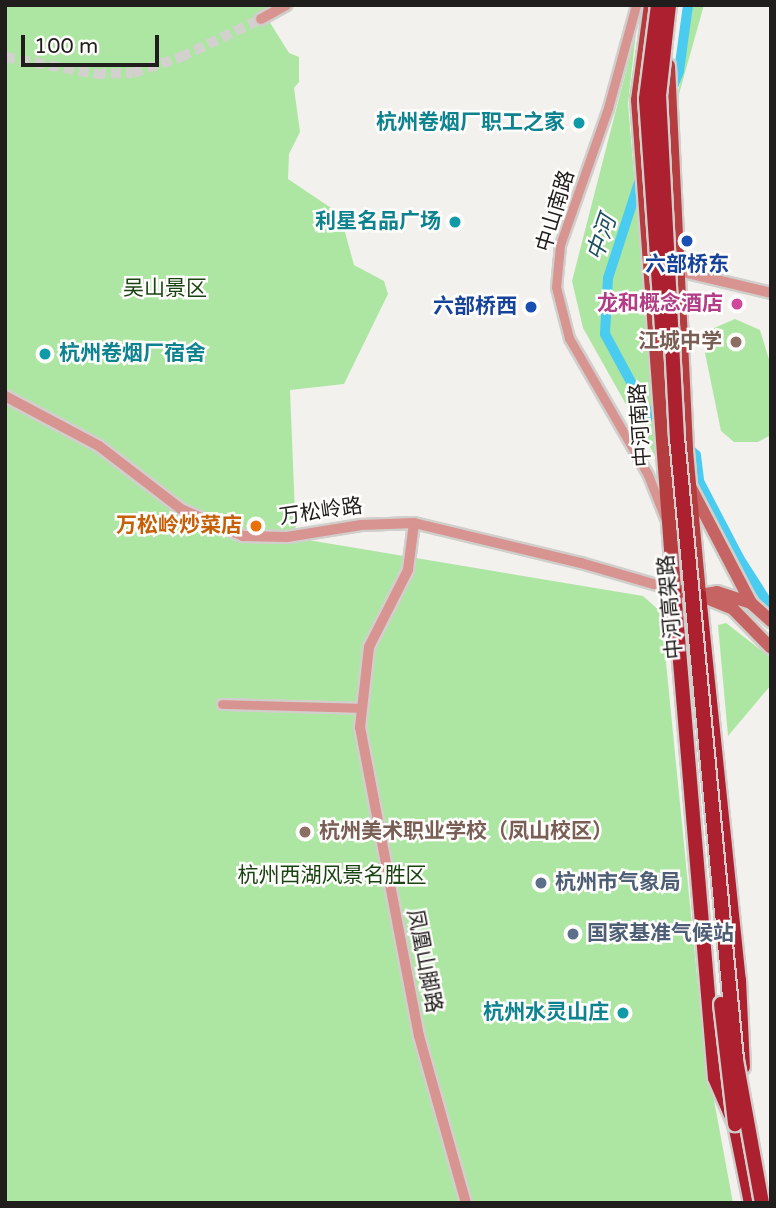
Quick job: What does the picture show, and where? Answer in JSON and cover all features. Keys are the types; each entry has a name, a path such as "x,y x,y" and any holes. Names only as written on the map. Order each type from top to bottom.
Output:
{"highway":[{"name":"中河高架路","path":"658,5 646,99 660,307 727,1072 751,1203"},
{"name":"中河高架路","path":"669,5 659,95 677,438 741,1093 761,1203"},
{"path":"674,590 715,1077 735,1124"},
{"path":"699,595 739,980 741,1093"}],"main road":[{"name":"中河南路","path":"651,5 638,100 674,590"},
{"name":"中河南路","path":"675,5 667,91 683,272 686,445 699,595"},
{"name":"中河南路","path":"689,483 751,603 771,621"},
{"path":"674,590 699,595 733,609 771,648"},
{"path":"699,595 717,592 751,603"}],"street":[{"path":"261,19 286,5"},
{"name":"中山南路","path":"636,5 608,107 560,246 556,287 569,338 648,475 670,532"},
{"path":"683,272 771,293"},
{"name":"万松岭路","path":"5,396 80,434 181,509 225,531 273,538 374,524 414,523 581,562 674,590"},
{"name":"凤凰山脚路","path":"414,523 408,570 369,647 361,708 377,824 419,1036 466,1203"},
{"path":"222,704 361,708"},
{"path":"761,1203 771,1192"}],"green space":[{"name":"杭州西湖风景名胜区","path":"5,5 293,5 269,21 289,53 299,57 299,82 294,88 300,132 289,154 288,179 340,214 354,265 384,281 388,294 344,384 290,390 296,538 643,596 661,612 704,1046 733,1203 5,1203"},
{"path":"692,5 704,5 675,108 687,47"},
{"path":"636,32 628,104 659,463 583,328 572,281"},
{"name":"江城中学","path":"735,319 760,330 771,366 771,435 758,442 734,442 721,431 705,353 714,328"},
{"path":"726,623 771,658 771,685 728,736 718,625"}],"waterway":[{"name":"中河","path":"671,92 679,71 688,5"},
{"name":"中河","path":"641,176 608,278 605,334 645,408 663,424"},
{"name":"中河","path":"684,444 696,455 699,481 739,558 771,608"}],"tunnel":[{"path":"5,57 96,74 133,73 181,57 261,19"}],"place":[{"name":"杭州卷烟厂职工之家","path":"579,123"},
{"name":"利星名品广场","path":"455,222"},
{"name":"六部桥东","path":"687,241"},
{"name":"龙和概念酒店","path":"737,304"},
{"name":"六部桥西","path":"531,307"},
{"name":"江城中学","path":"736,342"},
{"name":"杭州卷烟厂宿舍","path":"45,354"},
{"name":"万松岭炒菜店","path":"256,526"},
{"name":"杭州美术职业学校（凤山校区）","path":"305,832"},
{"name":"杭州市气象局","path":"541,883"},
{"name":"国家基准气候站","path":"573,934"},
{"name":"杭州水灵山庄","path":"623,1013"}],"park label":[{"name":"吴山景区","path":"165,289"}]}
